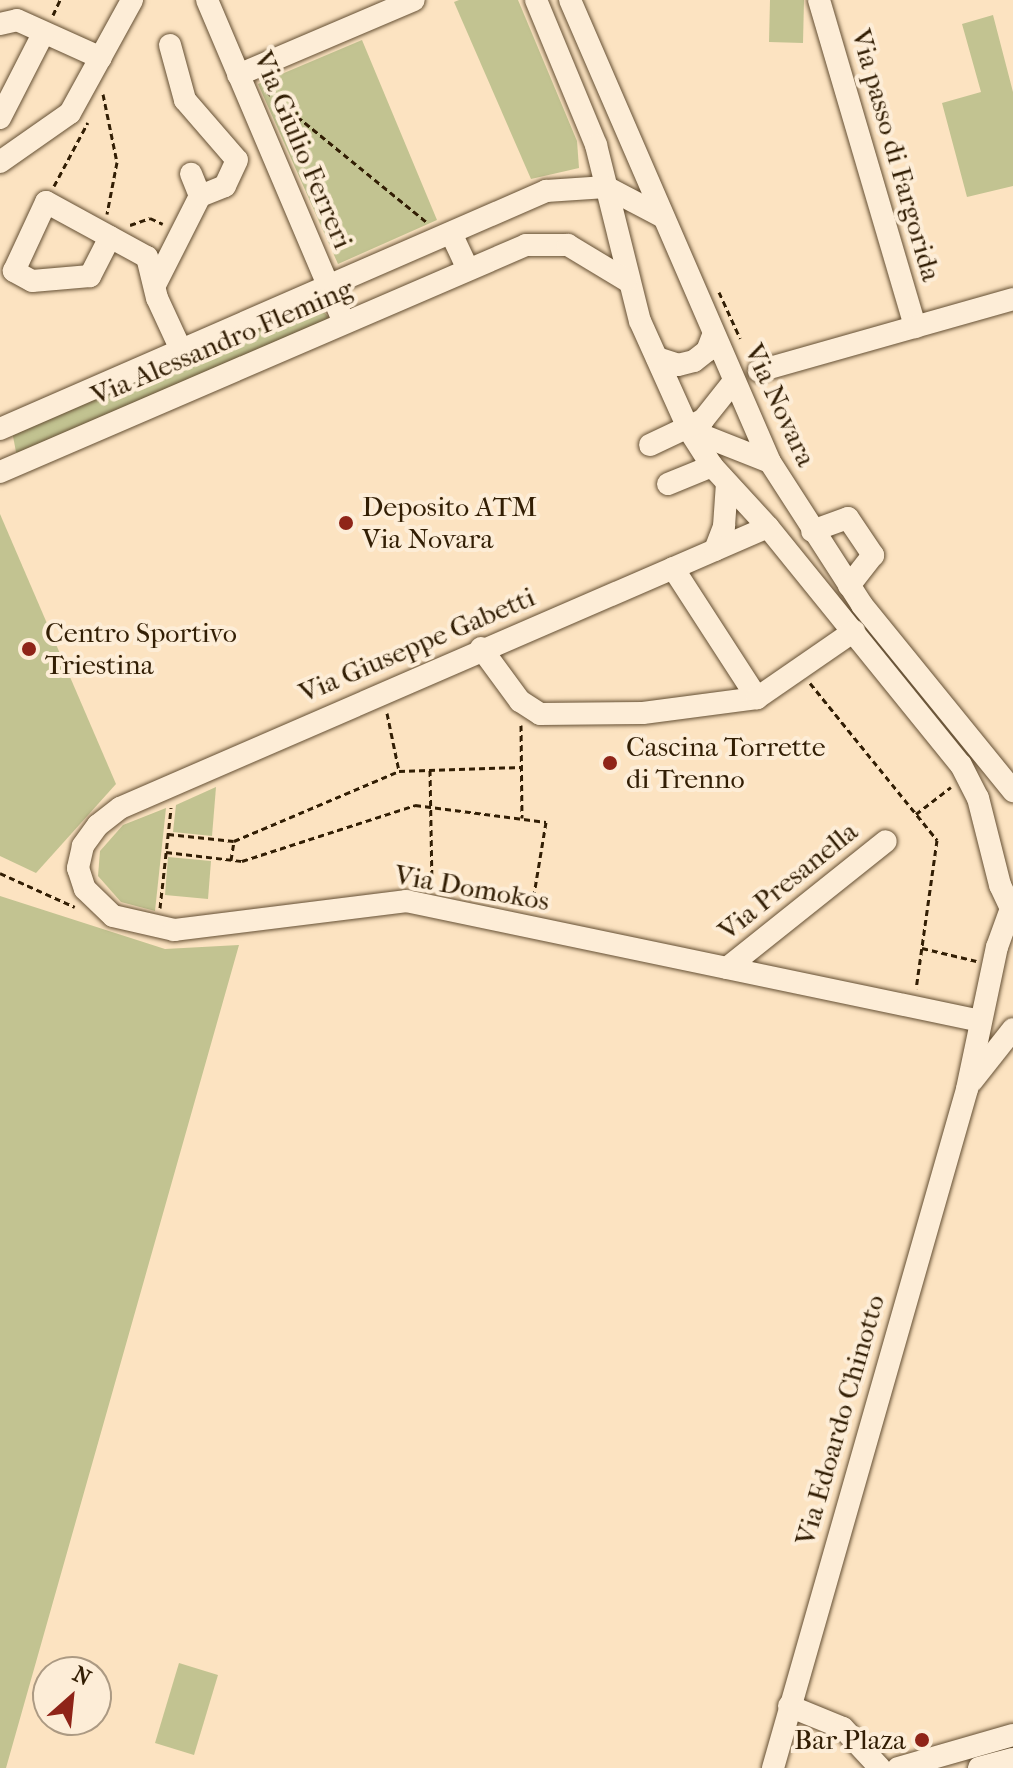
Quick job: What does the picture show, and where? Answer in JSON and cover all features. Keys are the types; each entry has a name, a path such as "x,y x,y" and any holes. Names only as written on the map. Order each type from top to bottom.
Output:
{"street":[{"path":"0,162 70,113 132,0"},
{"name":"Via Giulio Ferreri","path":"207,0 248,80 344,322"},
{"path":"248,80 414,0"},
{"path":"536,0 596,145 626,280 689,430 720,475 768,527 954,754 978,798 1012,907"},
{"name":"Via Novara","path":"570,0 770,462 849,586 1013,791"},
{"name":"Via passo di Fargorida","path":"819,0 915,327"},
{"path":"10,15 43,34 101,58"},
{"path":"0,118 43,34"},
{"path":"156,283 200,196 225,186 237,160 185,100 170,45"},
{"path":"191,174 200,196"},
{"path":"606,187 664,218"},
{"name":"Via Alessandro Fleming","path":"0,429 328,286 442,230 546,191 606,187"},
{"path":"111,238 90,276 32,281 14,271 46,202 147,257 156,283 157,298 181,350"},
{"path":"442,230 468,269"},
{"name":"Via Alessandro Fleming","path":"0,472 468,269 545,242 568,245 626,280"},
{"path":"759,371 1013,299"},
{"path":"657,358 678,365 694,361 707,351 713,335"},
{"path":"650,445 689,430 734,381"},
{"path":"689,430 770,462"},
{"path":"668,484 720,475"},
{"path":"715,550 724,526 720,475"},
{"path":"812,531 848,518 873,555 849,586"},
{"name":"Via Giuseppe Gabetti","path":"144,797 481,648 768,527"},
{"path":"673,568 757,698"},
{"path":"481,648 520,701 550,716 653,712 757,698 854,631"},
{"name":"Via Domokos","path":"144,797 98,825 79,858 90,899 127,921 204,930 393,900 981,1021"},
{"name":"Via Presanella","path":"727,968 886,841"},
{"name":"Via Edoardo Chinotto","path":"773,1768 967,1089 981,1021 1012,907"},
{"path":"967,1089 1013,1029"},
{"path":"990,1057 1013,1051"},
{"path":"789,1706 843,1728 880,1768"},
{"path":"898,1768 1013,1735"},
{"path":"979,1768 1013,1759"}],"path":[{"path":"248,80 442,230"},
{"path":"97,106 104,93 117,162 111,238"},
{"path":"46,202 89,120"},
{"path":"111,238 130,225 150,218 181,233"},
{"path":"719,292 740,338"},
{"path":"385,710 393,727 399,771"},
{"path":"521,713 522,819"},
{"path":"168,834 234,841 399,771 521,767"},
{"path":"430,770 432,890"},
{"path":"916,814 952,786"},
{"path":"159,915 172,798"},
{"path":"166,852 242,861 415,805 546,822 532,910"},
{"path":"231,860 234,841"},
{"path":"0,873 75,907"},
{"path":"922,948 976,961"}],"green space":[{"path":"518,0 577,141 579,168 531,179 454,2"},
{"path":"770,0 804,0 803,43 769,42"},
{"path":"993,15 1013,92 1013,186 967,197 942,103 981,92 962,24"},
{"path":"362,40 437,220 338,264 258,84"},
{"path":"314,299 328,317 324,323 22,455 16,452 12,431"},
{"name":"Centro Sportivo Triestina","path":"0,514 116,784 36,873 0,856"},
{"path":"216,787 212,836 173,832 176,805"},
{"path":"166,808 155,911 121,902 98,876 100,851 123,825"},
{"path":"168,857 211,861 208,899 165,895"},
{"path":"0,896 165,949 239,945 38,1656 32,1656 32,1676 6,1768 0,1768"},
{"path":"179,1663 218,1675 194,1755 155,1743"}],"place":[{"name":"Deposito ATM Via Novara","path":"346,523"},
{"name":"Centro Sportivo Triestina","path":"29,649"},
{"name":"Cascina Torrette di Trenno","path":"610,763"},
{"name":"Bar Plaza","path":"922,1740"}]}
